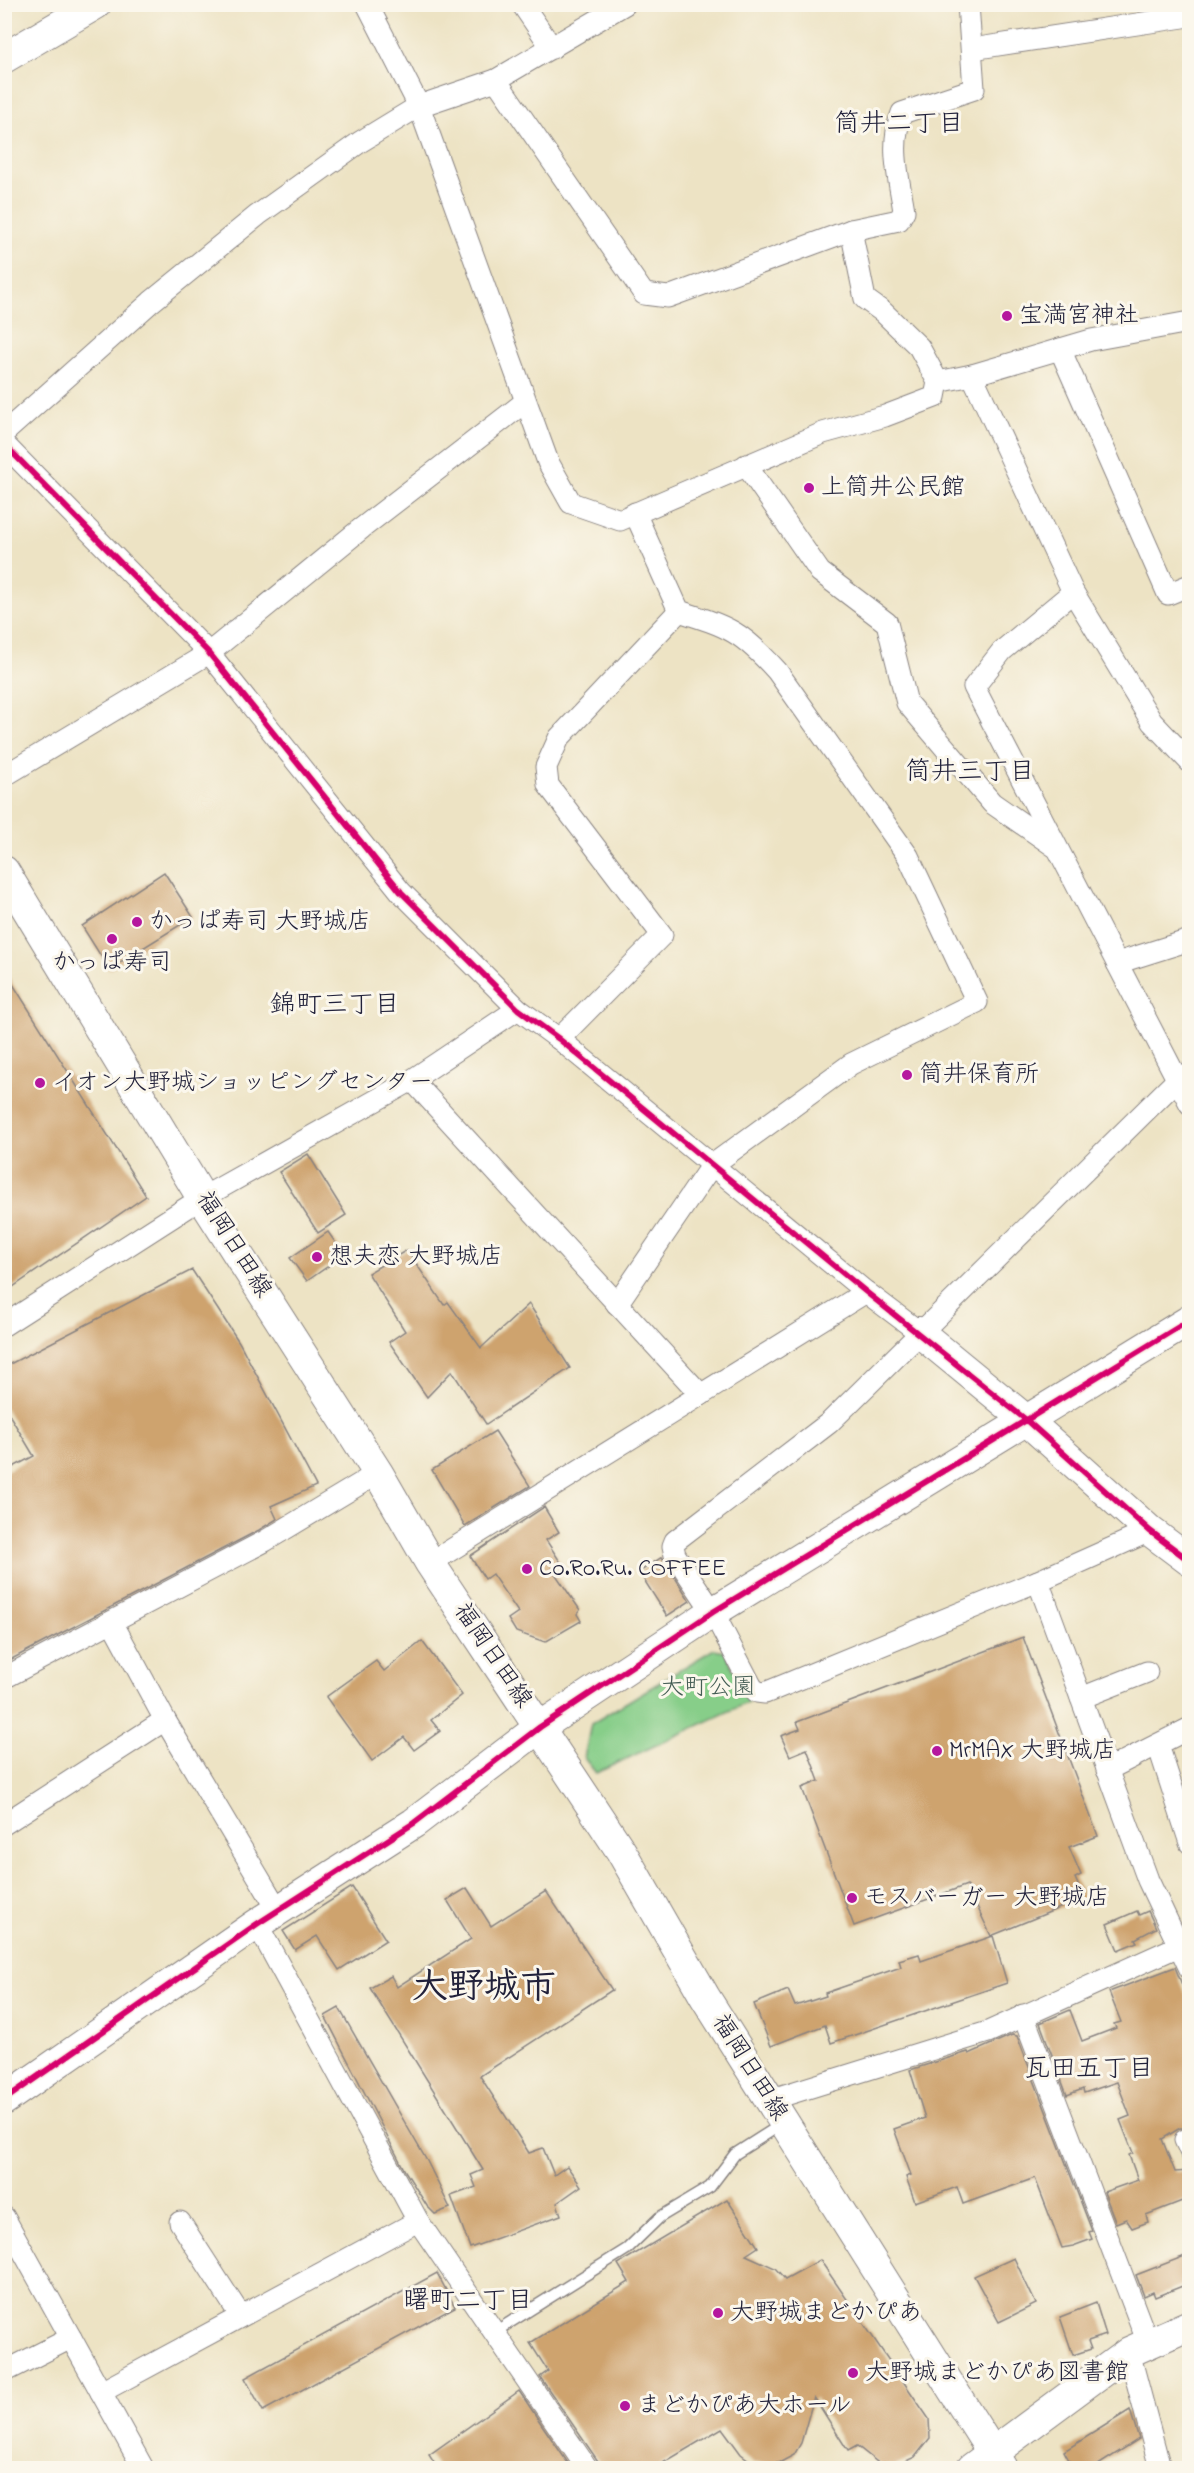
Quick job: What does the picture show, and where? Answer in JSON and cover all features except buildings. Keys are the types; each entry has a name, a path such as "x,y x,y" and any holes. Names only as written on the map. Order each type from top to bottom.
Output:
{"street":[{"path":"4,58 96,4"},
{"path":"367,4 419,106 548,462 571,502 620,520 823,433 885,416 935,397 938,381 919,347 883,312 865,299 851,230"},
{"path":"522,4 552,48"},
{"path":"4,433 151,302 258,214 360,142 419,106 496,80 625,4"},
{"path":"496,80 644,294 668,297 851,230 899,220 904,212 894,152 897,125 902,113 974,89 968,4"},
{"path":"972,49 1190,16"},
{"path":"938,381 972,375 1091,340 1184,323 1190,325"},
{"path":"1060,349 1168,594 1190,585"},
{"path":"972,375 1073,592 1152,722 1190,762"},
{"path":"4,776 209,653 363,528 525,402"},
{"path":"4,444 209,653 401,892 518,1009 559,1039 711,1166 1025,1419 1150,1531 1186,1554"},
{"path":"746,465 820,572 887,623 907,703 992,803 1057,848"},
{"path":"617,1304 711,1166 851,1064 977,1002 908,856 777,671 752,643 728,627 679,611 635,513"},
{"path":"1073,592 1002,651 974,687 1117,963 1183,1077 1190,1104"},
{"path":"559,1039 662,935 548,785 546,767 559,738 679,611"},
{"name":"福岡日田線","path":"4,871 202,1198 378,1473 430,1563 621,1851 705,1997 989,2463"},
{"path":"1117,963 1190,940"},
{"path":"4,1325 202,1198 412,1080 518,1009"},
{"path":"1150,1531 1038,1581 765,1693 757,1692 752,1688 713,1612 675,1555 673,1546 675,1541 829,1423 919,1332 1183,1077"},
{"path":"412,1080 701,1395"},
{"path":"430,1563 866,1292"},
{"path":"4,2100 268,1917 414,1823 540,1727 713,1612 1190,1320"},
{"path":"4,1678 265,1541 378,1473"},
{"path":"1038,1581 1148,1880 1184,1943 1190,1969"},
{"path":"112,1622 268,1917 418,2221 587,2469"},
{"path":"1081,1698 1147,1672"},
{"path":"4,1824 165,1720"},
{"path":"1107,1770 1190,1728"},
{"path":"1158,1745 1190,1843"},
{"path":"776,2111 988,2032 1184,1943"},
{"path":"1023,2015 1139,2347 1160,2469"},
{"path":"4,2217 143,2469"},
{"path":"101,2392 418,2221"},
{"path":"180,2222 240,2315"},
{"path":"989,2463 1139,2347 1190,2325"},
{"path":"4,2372 71,2338"}],"lane":[{"path":"493,2333 627,2249 660,2217 710,2187 735,2154 776,2111"}],"green space":[{"name":"大町公園","path":"714,1649 725,1651 749,1702 596,1773 584,1758 591,1724"}],"cycle path":[{"path":"4,444 209,653 401,892 518,1009 559,1039 866,1292 1025,1419 1150,1531 1190,1561"},
{"path":"4,2100 257,1924 414,1823 540,1727 713,1612 1190,1320"}],"place":[{"name":"宝満宮神社","path":"1007,316"},
{"name":"上筒井公民館","path":"809,488"},
{"name":"かっぱ寿司 大野城店","path":"137,922"},
{"name":"かっぱ寿司","path":"112,939"},
{"name":"筒井保育所","path":"907,1075"},
{"name":"イオン大野城ショッピングセンター","path":"40,1083"},
{"name":"想夫恋 大野城店","path":"317,1257"},
{"name":"Co.Ro.Ru. COFFEE","path":"527,1569"},
{"name":"MrMAX 大野城店","path":"937,1751"},
{"name":"モスバーガー 大野城店","path":"852,1898"},
{"name":"大野城まどかぴあ","path":"718,2313"},
{"name":"大野城まどかぴあ図書館","path":"853,2373"},
{"name":"まどかぴあ大ホール","path":"625,2406"}],"district":[{"name":"筒井二丁目","path":"899,125"},
{"name":"筒井三丁目","path":"970,773"},
{"name":"錦町三丁目","path":"335,1006"},
{"name":"大野城市","path":"484,1988"},
{"name":"瓦田五丁目","path":"1089,2070"},
{"name":"曙町二丁目","path":"468,2302"}]}
